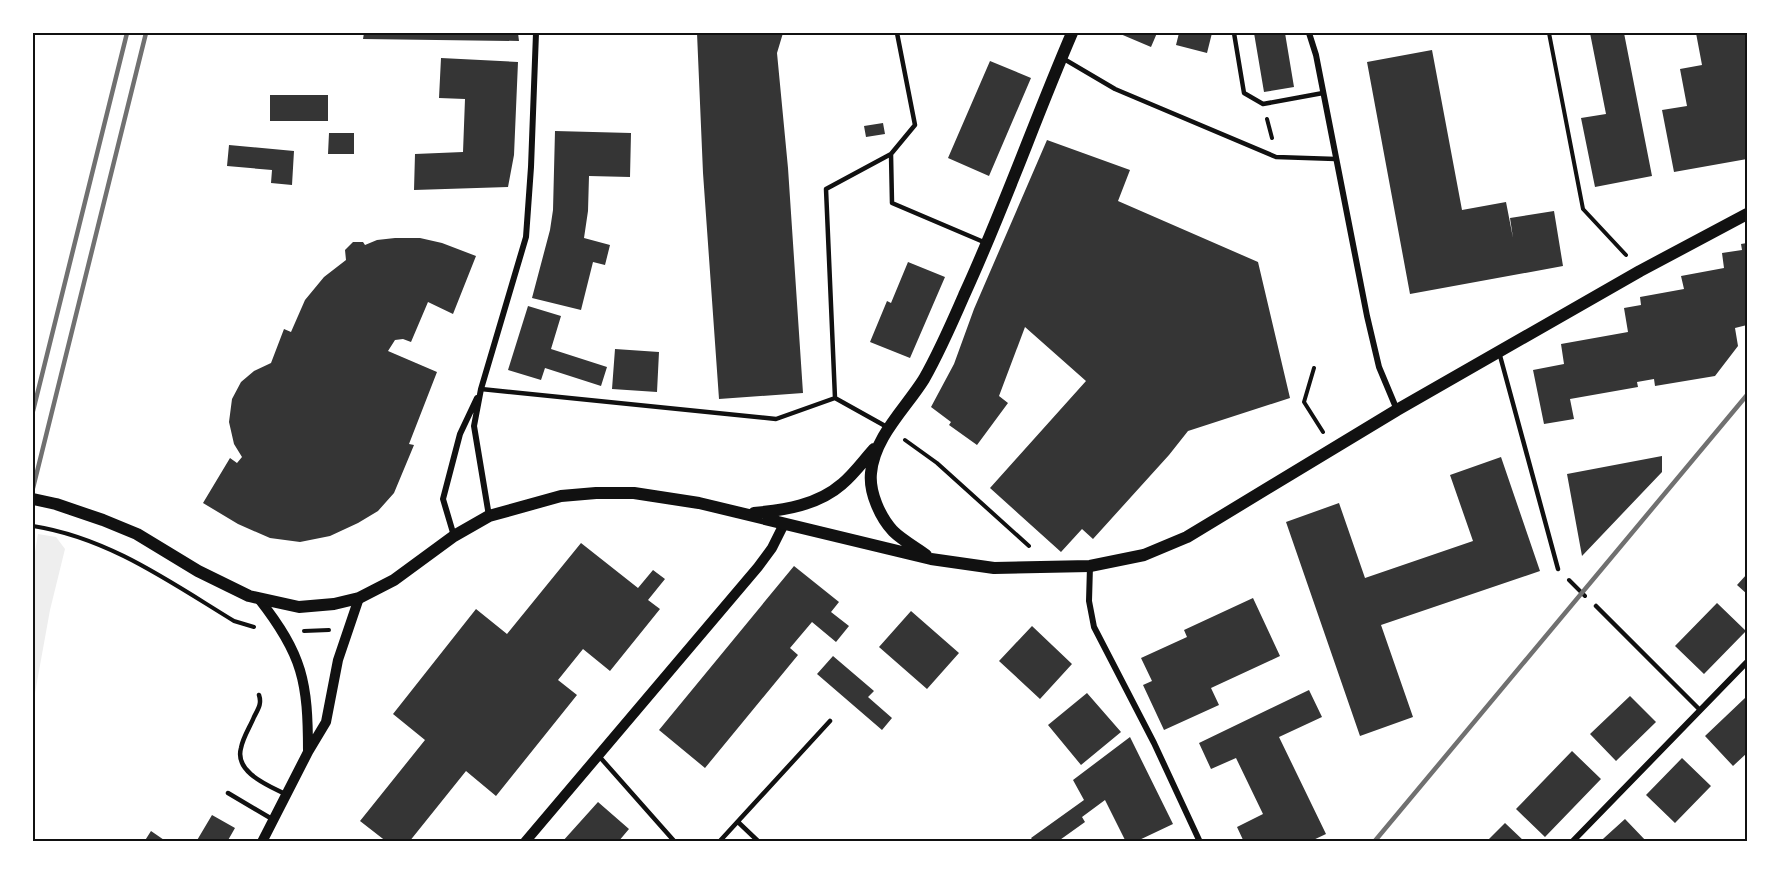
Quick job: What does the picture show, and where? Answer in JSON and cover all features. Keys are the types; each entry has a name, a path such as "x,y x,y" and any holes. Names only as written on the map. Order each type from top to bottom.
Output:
{"main road":[{"path":"746,514 789,509 814,500 842,484 890,429 923,380 947,338 988,244 1072,33"},
{"path":"33,499 56,504 137,534 224,585 259,599 299,607 360,598 394,580 454,536 489,516 561,496 596,493 634,493 670,498 932,559 994,568 1090,566 1144,555 1187,537 1397,410 1640,271 1747,214"},
{"path":"881,442 873,460 871,475 878,508 893,530 932,559"}],"street":[{"path":"489,516 474,426 481,389 526,237 536,33"},
{"path":"1309,33 1316,55 1366,316 1379,367 1397,410"},
{"path":"454,536 443,499 460,434 481,389"},
{"path":"525,842 758,567 772,548 784,524"},
{"path":"1090,566 1089,601 1094,627 1154,743 1200,842"},
{"path":"262,842 326,722 338,660 360,598"},
{"path":"259,599 281,627 297,657 302,672 308,708 308,752"},
{"path":"1572,842 1747,662"}],"lane":[{"path":"835,398 826,189 891,154 915,125 897,33"},
{"path":"1234,33 1244,93 1263,104 1323,93"},
{"path":"1061,57 1115,89 1276,157 1336,159"},
{"path":"891,154 892,203 988,244"},
{"path":"1499,352 1558,569"},
{"path":"481,389 776,419 835,398 890,429"},
{"path":"1596,606 1700,710"},
{"path":"259,695 261,703 240,749 241,759 254,778 287,795"},
{"path":"719,842 830,722"},
{"path":"598,755 675,842"},
{"path":"228,793 273,820"},
{"path":"738,822 759,842"}],"path":[{"path":"1549,33 1583,209 1640,271"},
{"path":"1263,104 1276,157"},
{"path":"1314,368 1304,402 1333,448"},
{"path":"890,429 937,463 1052,567"},
{"path":"33,526 99,544 122,554 234,621 254,627"},
{"path":"1558,569 1596,606"}],"shaded area":[{"path":"38,534 56,537 65,549 50,610 33,704 33,564"}],"building":[{"path":"364,33 518,33 519,41 363,39"},
{"path":"697,33 783,33 777,53 788,168 803,393 719,399 703,173"},
{"path":"1118,33 1157,33 1151,47"},
{"path":"1179,33 1212,33 1207,53 1176,45"},
{"path":"1254,33 1285,33 1294,87 1264,92"},
{"path":"1590,33 1624,33 1652,176 1595,187 1581,118 1606,114"},
{"path":"1696,33 1747,33 1747,159 1674,172 1662,110 1687,106 1680,69 1702,65"},
{"path":"1432,50 1462,210 1506,202 1513,238 1510,218 1554,211 1563,266 1410,294 1367,62"},
{"path":"441,58 518,62 514,155 508,187 414,190 415,154 463,152 465,99 439,98"},
{"path":"990,61 1031,78 989,176 948,158"},
{"path":"270,95 328,95 328,121 270,121"},
{"path":"883,123 885,134 866,137 864,126"},
{"path":"555,131 631,133 630,177 589,176 588,211 584,238 610,245 605,265 593,262 581,310 532,298 553,210"},
{"path":"329,133 354,133 354,154 328,154"},
{"path":"1047,140 1130,170 1118,201 1258,262 1290,398 1188,431 1093,539 1082,529 1061,552 990,488 1086,381 1025,327 999,396 1008,403 977,445 949,425 951,422 931,407 954,364 974,309"},
{"path":"229,145 294,151 292,185 271,183 272,170 227,166"},
{"path":"420,238 442,243 476,256 453,314 428,302 411,342 403,339 395,340 388,351 437,372 409,444 414,445 394,493 378,511 358,523 330,536 300,542 270,538 238,524 203,503 230,458 237,463 242,457 234,444 229,422 232,399 241,382 254,371 271,363 284,329 291,332 305,300 324,277 346,260 345,250 353,242 363,242 365,245 377,240"},
{"path":"1747,243 1747,325 1735,328 1738,346 1715,376 1655,386 1654,379 1637,382 1638,387 1570,399 1574,419 1544,424 1533,370 1564,364 1561,344 1628,332 1624,308 1641,305 1640,297 1684,289 1681,276 1724,268 1722,253 1742,250 1741,244"},
{"path":"908,262 945,277 910,358 870,342 887,301 891,303"},
{"path":"528,306 561,316 551,349 607,367 601,386 545,368 541,380 508,370"},
{"path":"615,349 659,352 657,392 612,389"},
{"path":"1662,456 1662,472 1582,556 1567,474"},
{"path":"1501,457 1540,571 1381,625 1413,717 1360,736 1286,522 1339,503 1365,578 1473,541 1450,475"},
{"path":"581,543 638,588 653,570 665,579 648,600 660,609 610,671 583,649 558,680 577,695 496,796 466,771 409,842 387,842 360,821 425,740 393,714 476,609 507,634"},
{"path":"794,566 839,602 831,612 849,626 836,642 812,622 790,648 798,655 705,768 659,730"},
{"path":"1747,574 1747,594 1737,585"},
{"path":"1253,598 1280,656 1211,688 1219,705 1164,730 1143,685 1152,681 1141,658 1187,637 1184,630"},
{"path":"1717,603 1746,631 1704,674 1675,646"},
{"path":"911,611 959,653 927,689 879,647"},
{"path":"1032,626 1072,664 1040,699 999,661"},
{"path":"833,656 874,691 868,697 892,718 882,730 817,674"},
{"path":"1309,690 1322,717 1279,737 1326,834 1309,842 1244,842 1237,827 1263,814 1236,758 1211,769 1199,743"},
{"path":"1087,693 1121,732 1081,765 1048,725"},
{"path":"1630,696 1656,722 1616,761 1590,734"},
{"path":"1745,698 1747,700 1747,753 1733,766 1705,736"},
{"path":"1130,737 1173,824 1135,842 1126,842 1105,800 1082,817 1085,822 1057,842 1034,842 1031,838 1084,800 1073,780"},
{"path":"1572,751 1601,779 1545,837 1516,809"},
{"path":"1682,758 1711,786 1675,823 1646,795"},
{"path":"598,802 629,829 618,842 562,842"},
{"path":"212,815 235,828 227,842 196,842"},
{"path":"1625,819 1647,842 1600,842 1604,838"},
{"path":"1505,823 1525,842 1486,842"},
{"path":"151,831 167,842 144,842"}],"railway":[{"path":"33,411 127,33"},
{"path":"33,488 146,33"},
{"path":"1374,842 1747,395"}]}
